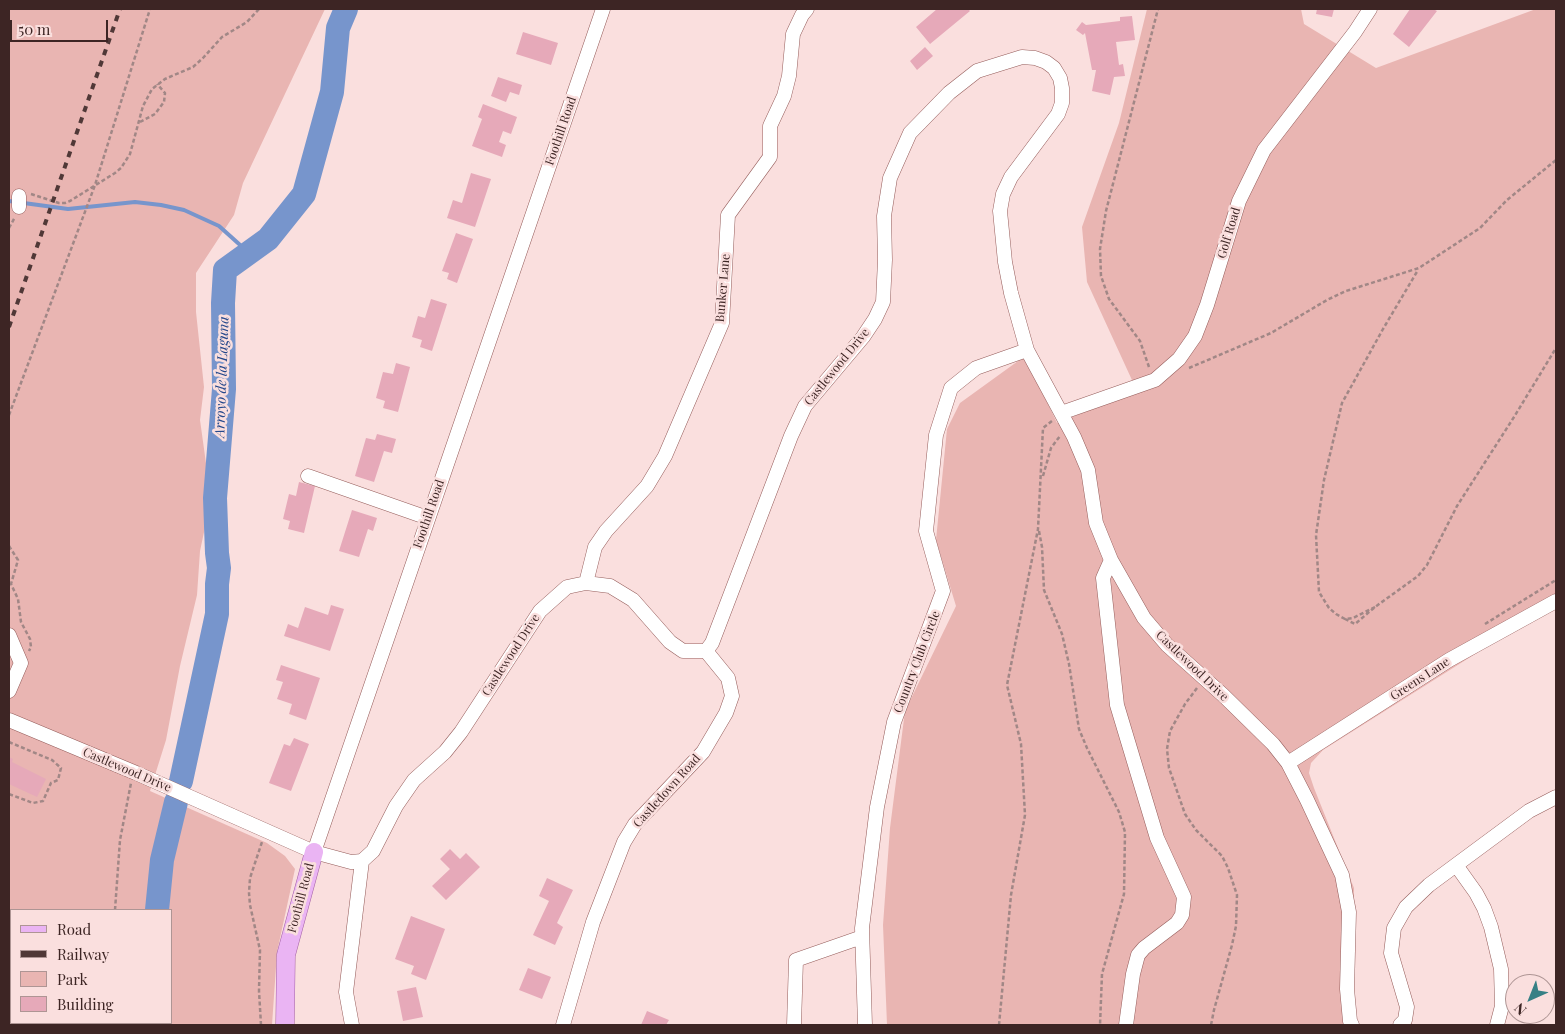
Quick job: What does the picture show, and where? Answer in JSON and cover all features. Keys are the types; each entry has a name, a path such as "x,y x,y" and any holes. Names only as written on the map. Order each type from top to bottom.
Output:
{"main road":[{"name":"Foothill Road","path":"285,1025 286,955 314,852"}],"street":[{"name":"Foothill Road","path":"314,852 603,9"},
{"name":"Bunker Lane","path":"586,583 596,547 606,531 648,486 665,456 722,323 728,216 770,157 770,126 784,96 793,34 807,9"},
{"name":"Golf Road","path":"1060,416 1153,380 1180,359 1195,336 1207,305 1239,201 1264,150 1355,32 1370,9"},
{"name":"Castlewood Drive","path":"9,720 314,852 351,862 362,860 374,851 396,806 414,780 445,752 461,732 540,611 567,587 586,583 610,586 633,600 670,642 683,651 706,651 712,643 791,436 805,406 863,337 884,302 884,216 890,178 910,133 949,93 977,71 1022,56 1046,62 1054,68 1060,78 1062,88 1062,103 1058,114 1011,177 1003,194 1000,216 1005,262 1011,293 1027,350 1060,416 1070,430 1088,470 1096,524 1111,560 1144,618 1166,645 1273,744 1288,764 1307,800 1342,875 1349,912 1347,989 1350,1022 1352,1025"},
{"name":"Country Club Circle","path":"864,1025 862,937 877,807 894,722 944,591 926,531 936,435 951,388 976,368 1027,350"},
{"path":"308,476 428,518"},
{"path":"1111,560 1103,578 1117,705 1154,830 1184,897 1182,915 1177,923 1144,948 1138,956 1133,974 1126,1025"},
{"name":"Greens Lane","path":"1288,764 1449,660 1556,601"},
{"path":"9,635 21,663 9,691"},
{"name":"Castledown Road","path":"563,1025 594,922 624,842 635,824 703,752 726,713 732,696 728,678 706,651"},
{"path":"1400,1025 1405,1020 1408,1006 1391,954 1394,928 1406,907 1429,885 1529,811 1556,797"},
{"path":"352,1025 346,992 362,860"},
{"path":"1456,866 1476,894 1491,927 1501,969 1502,1006 1497,1025"},
{"path":"794,1025 796,960 862,937"}],"path":[{"path":"9,415 95,185 150,9"},
{"path":"19,201 21,192 25,192 59,203 65,203 115,173 126,161 148,96 157,84 193,67 222,38 247,22 259,9"},
{"path":"1153,380 1140,341 1109,299 1101,276 1100,249 1106,211 1158,9"},
{"path":"140,123 155,114 164,102 165,93 157,84"},
{"path":"1186,370 1271,332 1346,291 1419,268 1480,228 1507,200 1556,160"},
{"path":"1419,268 1342,403 1324,480 1316,535 1320,592 1329,608 1336,614 1355,624 1418,576 1427,565 1457,506 1556,348"},
{"path":"999,1025 1010,895 1025,815 1021,744 1007,685 1038,529 1042,480 1043,428 1060,416"},
{"path":"1042,480 1051,448 1062,434 1070,430"},
{"path":"1038,529 1042,547 1044,590 1062,634 1069,664 1079,729 1119,812 1124,832 1124,894 1102,974 1100,1025"},
{"path":"9,546 18,560 12,584 18,599 21,622 30,639 31,647 21,663"},
{"path":"1345,619 1353,618 1375,607"},
{"path":"1204,679 1177,717 1170,731 1167,749 1169,768 1185,814 1196,830 1222,856 1237,895 1236,926 1211,1025"},
{"path":"9,742 52,760 61,768 58,780 51,784 43,801 33,803 9,794"},
{"path":"115,909 120,840 135,773"},
{"path":"261,1025 259,991 260,950 249,893 250,878 266,831"}],"green space":[{"path":"9,9 325,9 243,183 234,215 196,273 196,312 204,387 200,420 209,485 207,518 200,551 197,595 180,666 166,740 150,791 267,843 285,856 295,869 277,952 272,1025 9,1025"},
{"path":"1147,9 1301,9 1304,24 1376,68 1536,9 1556,9 1556,603 1323,750 1311,763 1309,773 1314,788 1354,888 1353,1025 887,1025 883,925 890,828 905,711 956,606 936,540 947,429 960,403 1025,356 1057,423 1137,391 1087,282 1082,227 1119,123"}],"building":[{"path":"937,9 968,9 970,11 930,44 916,27"},
{"path":"1317,9 1334,9 1332,17 1316,14"},
{"path":"1410,9 1433,9 1437,11 1409,47 1393,34"},
{"path":"1132,16 1135,40 1116,42 1119,65 1123,64 1125,76 1114,77 1110,95 1092,91 1096,70 1092,70 1085,33 1083,35 1076,30 1082,22 1086,25 1120,21 1120,17"},
{"path":"523,32 558,43 551,65 516,54"},
{"path":"925,47 933,56 917,70 910,61"},
{"path":"498,77 522,85 519,95 510,92 506,102 491,96"},
{"path":"483,104 517,117 511,134 503,131 499,142 506,145 502,157 472,146 482,119 478,117"},
{"path":"471,173 491,179 475,227 447,218 453,200 462,203"},
{"path":"456,233 473,239 457,283 447,279 449,273 442,271"},
{"path":"431,299 447,304 432,351 420,347 422,340 412,337 418,316 425,318"},
{"path":"396,363 410,367 398,412 383,408 385,401 376,398 383,372 393,374"},
{"path":"377,434 396,439 392,453 384,451 374,482 355,476 366,438 375,440"},
{"path":"299,482 315,486 304,533 288,529 290,521 283,519 289,494 296,496"},
{"path":"352,510 377,518 373,531 368,529 359,557 339,551"},
{"path":"331,605 344,609 330,651 284,636 288,624 298,628 305,607 328,615"},
{"path":"281,665 320,678 306,720 289,714 292,704 277,699 283,682 276,680"},
{"path":"294,738 309,744 291,791 269,783 284,744 290,746"},
{"path":"9,757 13,759 12,762 46,779 37,797 9,784"},
{"path":"450,849 460,859 466,853 480,867 446,900 432,886 450,869 440,859"},
{"path":"547,878 573,890 557,923 563,927 555,945 533,935 549,901 539,896"},
{"path":"411,916 445,929 426,980 411,974 414,966 395,959"},
{"path":"528,968 551,977 542,999 519,990"},
{"path":"416,987 423,1017 403,1021 397,991"},
{"path":"647,1011 669,1020 666,1025 641,1025"}],"waterway":[{"name":"Arroyo de la Laguna","path":"181,781 217,614 219,568 215,498 224,389 223,303 225,270 268,239 304,194 332,92 338,28 346,9"},
{"path":"9,201 68,209 135,202 161,205 184,210 219,226 249,253"},
{"name":"Arroyo de la Laguna","path":"157,909 162,860 176,802"}],"railway":[{"path":"9,327 120,9"}]}
